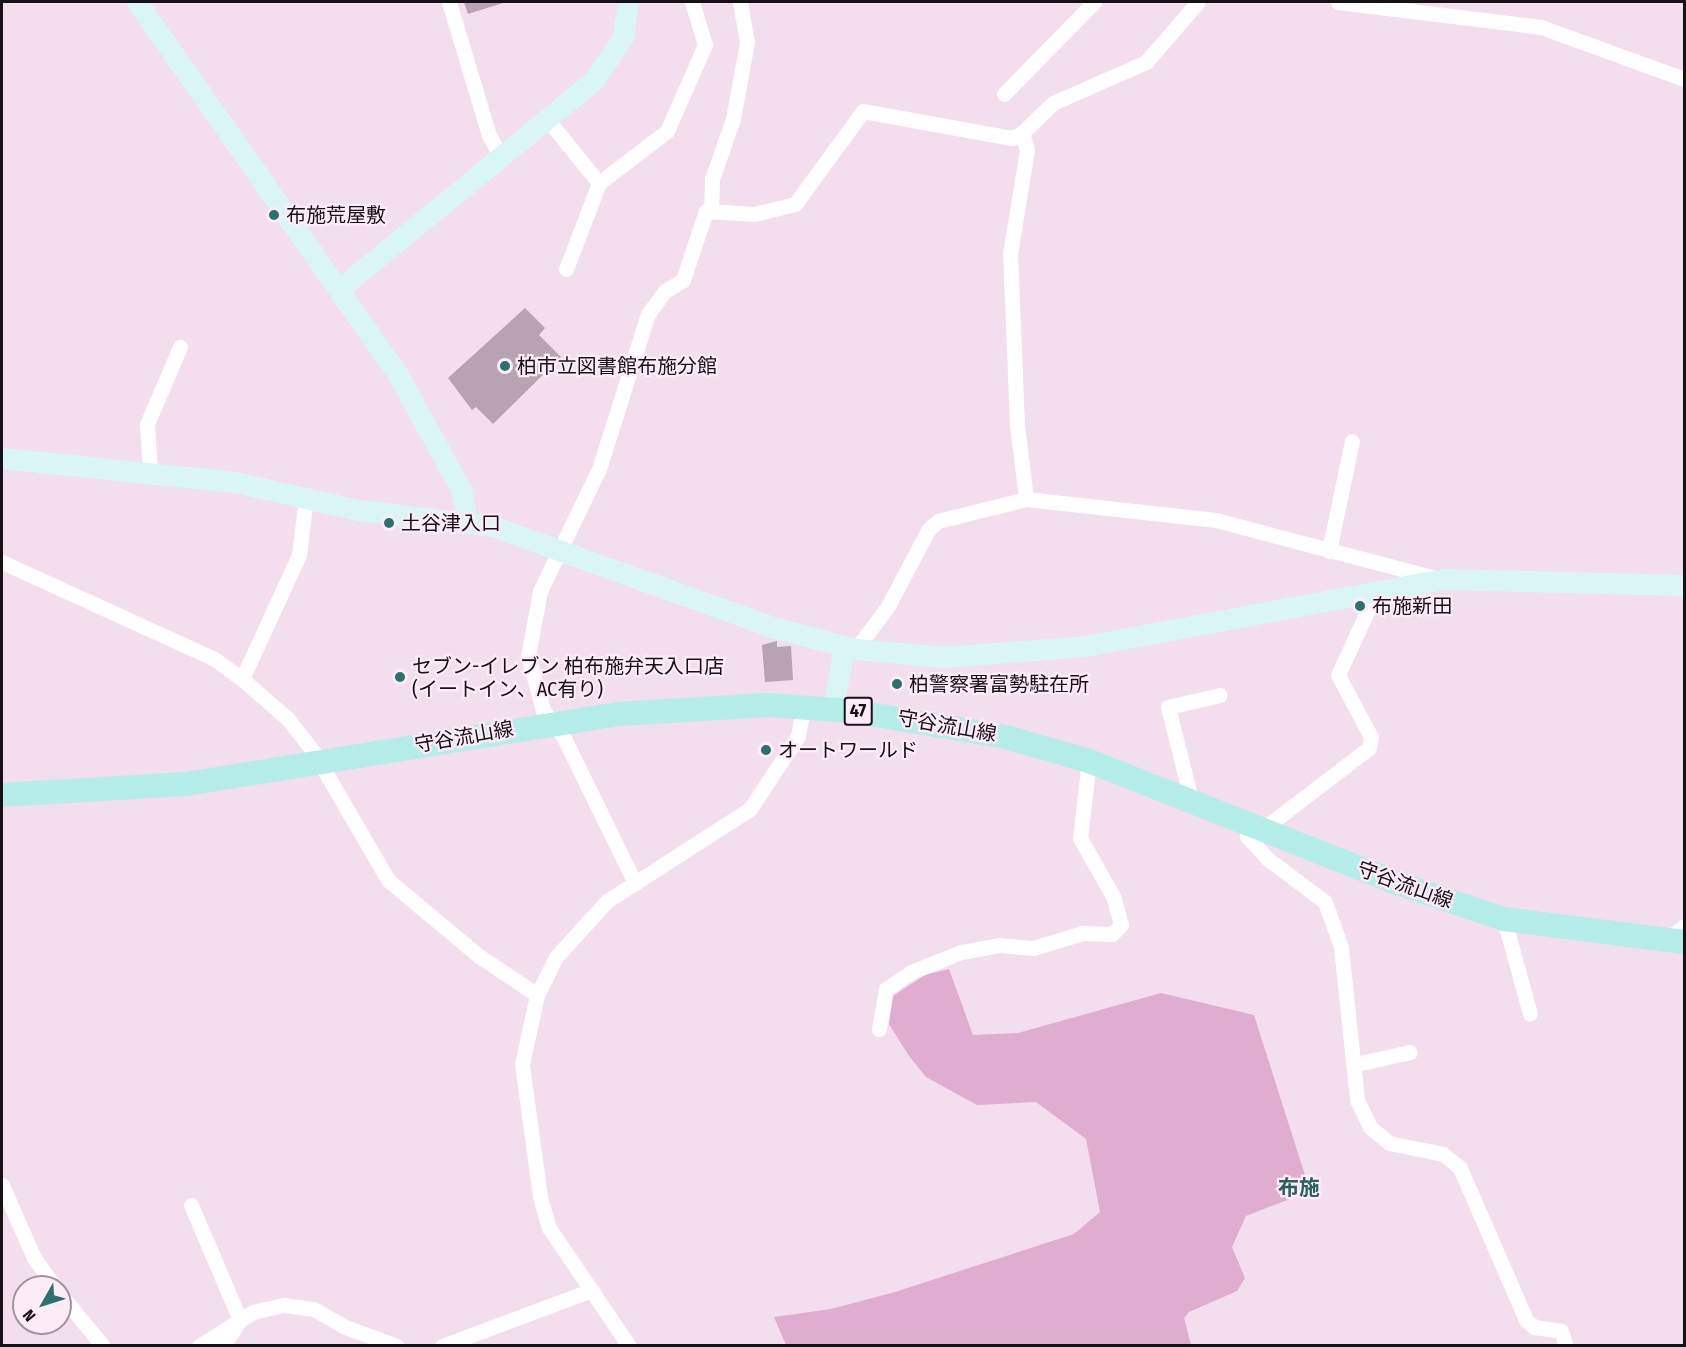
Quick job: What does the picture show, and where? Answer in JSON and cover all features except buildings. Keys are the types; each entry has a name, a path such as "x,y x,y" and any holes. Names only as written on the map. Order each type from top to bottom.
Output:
{"main road":[{"name":"守谷流山線","path":"2,795 186,784 553,723 717,705 803,706 1006,737 1089,761 1191,799 1257,827 1504,919 1675,941"}],"street":[{"path":"137,2 339,289 420,412 461,489 467,522"},
{"path":"449,2 489,135 501,157"},
{"path":"339,289 547,119 612,60 623,37 628,2"},
{"path":"566,269 600,183 667,130 705,45 692,2"},
{"path":"711,212 712,179 733,119 747,42 740,2"},
{"path":"1004,94 1094,2"},
{"path":"635,883 553,723 543,710 528,656 540,591 564,548 599,469 648,314 665,291 683,280 706,211 754,214 795,204 863,111 1012,138 1022,133 1053,103 1146,62 1198,2"},
{"path":"1338,2 1541,27 1684,79"},
{"path":"547,119 600,183"},
{"path":"1022,133 1026,150 1010,254 1017,425 1026,499"},
{"path":"150,472 147,424 180,347"},
{"path":"1329,551 1352,441"},
{"path":"2,458 150,472 521,532 741,617 850,648 961,658 1043,652 1442,579"},
{"path":"242,679 298,555 306,498"},
{"path":"833,709 850,648 888,606 928,530 938,521 1026,499 1216,520 1442,579 1684,585"},
{"path":"2,562 213,658 242,679 288,719 321,762 388,880 479,956 537,994"},
{"path":"1376,592 1338,675 1371,737 1370,748 1247,836 1268,859 1325,902 1341,947 1356,1064 1358,1100 1370,1127 1389,1143 1443,1154 1460,1168 1526,1320 1534,1328 1561,1331 1566,1346"},
{"path":"1191,799 1168,707 1220,695"},
{"path":"629,1346 549,1228 540,1196 522,1064 537,994 556,957 607,901 750,809 798,736 803,706"},
{"path":"879,1029 886,989 911,972 961,952 999,945 1033,948 1083,933 1112,934 1121,925 1114,898 1080,838 1089,761"},
{"path":"1504,919 1530,1014"},
{"path":"1675,941 1684,926"},
{"path":"1356,1064 1410,1052"},
{"path":"2,1185 34,1258 46,1275"},
{"path":"192,1205 240,1320"},
{"path":"442,1346 592,1290"},
{"path":"199,1346 240,1320 284,1305 314,1309 345,1327 397,1346"},
{"path":"72,1309 103,1346"},
{"path":"224,1346 240,1320"}],"shaded area":[{"path":"949,969 973,1035 1018,1033 1161,993 1254,1015 1310,1191 1246,1216 1232,1247 1245,1278 1237,1291 1189,1312 1184,1318 1191,1345 786,1345 774,1317 831,1309 895,1292 1074,1234 1100,1212 1086,1139 1036,1102 977,1105 926,1077 909,1056 889,1024 893,996 925,975"}],"place":[{"name":"布施荒屋敷","path":"274,215"},
{"name":"柏市立図書館布施分館","path":"505,366"},
{"name":"土谷津入口","path":"389,523"},
{"name":"布施新田","path":"1360,606"},
{"name":"セブン-イレブン 柏布施弁天入口店 (イートイン、AC有り)","path":"400,677"},
{"name":"柏警察署富勢駐在所","path":"897,684"},
{"name":"オートワールド","path":"766,750"}],"district":[{"name":"布施","path":"1299,1188"}]}
